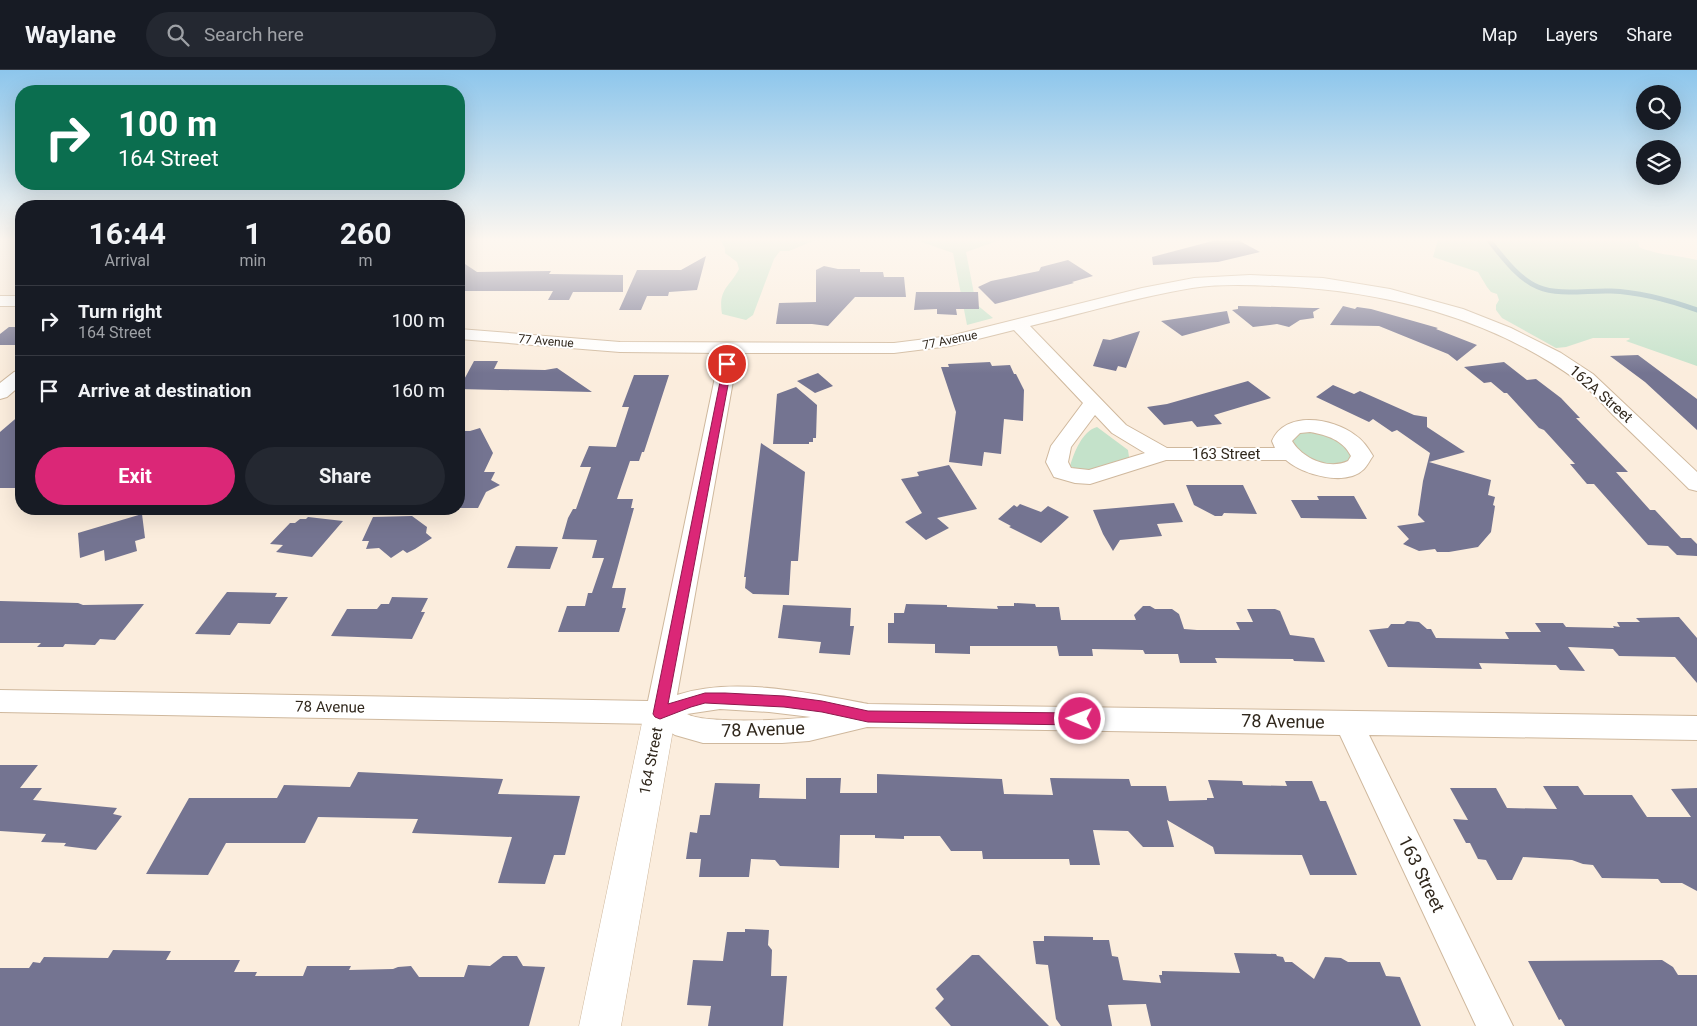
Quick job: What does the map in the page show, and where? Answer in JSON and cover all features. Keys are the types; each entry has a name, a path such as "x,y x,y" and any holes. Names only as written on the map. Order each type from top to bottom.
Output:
{"street":[{"name":"77 Avenue","path":"465,334 620,347 730,349 894,348 941,343 1168,288 1197,284"},
{"name":"77 Avenue","path":"1325,284 1390,294 1433,306"},
{"path":"0,301 15,301"},
{"name":"162A Street","path":"1433,306 1505,332 1577,371 1609,398 1697,484"},
{"name":"163 Street","path":"1019,325 1093,404 1129,437 1164,454"},
{"name":"164 Street","path":"600,1026 730,349"},
{"path":"0,393 15,381"},
{"name":"163 Street","path":"1093,404 1060,446 1056,462 1062,472 1075,476 1090,477 1164,454 1289,454"},
{"name":"78 Avenue","path":"0,701 660,714 685,727 703,731 810,729 868,716 1697,728"},
{"name":"163 Street","path":"1348,722 1495,1026"}],"green space":[{"path":"729,284 765,284 753,315 746,320 722,314 721,306 725,289"},
{"path":"959,284 972,284 976,304 993,318 967,325"},
{"path":"1485,284 1697,284 1697,366 1626,341 1629,338 1593,338 1566,347 1556,348 1502,318 1496,310 1499,300 1497,294 1491,292"},
{"path":"1097,427 1128,450 1129,457 1100,469 1084,470 1070,466 1076,449 1083,438 1092,429"},
{"path":"1297,431 1327,432 1354,453 1350,463 1322,466 1293,452 1291,435"}],"building":[{"path":"465,284 623,284 623,292 573,292 569,300 548,300 553,291 465,291"},
{"path":"631,284 699,284 697,290 669,292 668,296 647,296 641,310 619,310"},
{"path":"816,284 905,284 906,297 855,297 828,326 776,324 779,303 816,302"},
{"path":"985,284 1072,284 995,304 978,287"},
{"path":"916,292 978,292 979,309 956,309 957,315 937,314 937,309 914,310"},
{"path":"1238,306 1320,308 1313,312 1314,318 1300,320 1289,327 1277,324 1253,327 1232,310 1238,309"},
{"path":"1343,306 1355,309 1357,307 1371,309 1438,328 1436,329 1477,345 1457,361 1448,354 1379,326 1330,325"},
{"path":"1227,311 1230,323 1182,336 1161,321"},
{"path":"9,327 15,327 15,345 0,345 0,334"},
{"path":"1140,331 1126,368 1118,366 1116,371 1093,366 1103,339 1110,340"},
{"path":"1638,355 1697,399 1697,430 1645,382 1610,356"},
{"path":"474,361 498,361 494,369 545,370 557,368 592,392 465,389 465,378"},
{"path":"990,362 992,366 1010,365 1014,374 1016,374 1024,390 1023,421 1004,419 1001,454 984,452 982,466 949,462 956,412 941,367 949,367 948,364"},
{"path":"1504,362 1527,380 1536,379 1561,398 1580,418 1576,418 1628,472 1616,472 1650,510 1655,510 1681,538 1691,538 1697,544 1697,556 1677,555 1668,546 1648,545 1594,484 1587,484 1570,464 1575,464 1507,393 1504,393 1491,382 1484,383 1464,367"},
{"path":"818,373 833,386 815,393 797,381"},
{"path":"634,375 669,375 644,452 642,452 639,461 630,461 617,499 633,499 631,508 634,508 612,588 626,588 622,608 626,608 619,632 558,632 567,606 585,606 588,593 592,593 604,558 592,558 597,540 562,539 568,518 573,509 576,509 591,467 580,467 589,446 616,447 629,407 622,407"},
{"path":"1248,381 1271,398 1214,415 1222,424 1197,427 1192,421 1164,425 1147,407 1167,404"},
{"path":"1333,385 1354,394 1360,391 1414,415 1427,417 1427,427 1465,452 1429,462 1491,480 1488,495 1495,497 1493,505 1495,506 1491,532 1478,547 1437,552 1435,549 1419,551 1403,544 1409,539 1397,526 1425,522 1418,515 1423,481 1430,453 1397,430 1392,432 1373,419 1369,422 1316,397"},
{"path":"796,387 817,405 816,438 813,438 813,442 809,442 809,444 773,444 777,394"},
{"path":"15,419 15,488 0,488 0,432"},
{"path":"480,428 493,453 484,472 495,472 491,480 500,485 486,492 478,508 465,508 465,431"},
{"path":"761,443 805,472 798,561 791,561 789,595 753,594 745,588 746,577 744,577"},
{"path":"949,465 977,509 937,518 949,528 926,540 905,522 922,513 901,479 919,476 917,472"},
{"path":"1186,485 1243,485 1257,514 1224,513 1222,516 1215,516 1194,505"},
{"path":"1317,496 1354,496 1367,519 1301,518 1291,500 1319,500"},
{"path":"1174,503 1183,522 1157,524 1162,536 1120,540 1113,551 1103,534 1093,510"},
{"path":"1020,504 1041,512 1048,506 1069,517 1041,543 1009,527 1011,526 998,519 1014,505 1017,507"},
{"path":"142,515 145,538 135,541 137,551 105,561 104,550 80,558 78,533"},
{"path":"412,516 427,527 426,533 432,538 407,553 403,550 391,558 379,548 366,549 369,541 362,541 373,517"},
{"path":"308,517 343,521 312,557 276,552 283,545 270,544 290,523 295,523 300,519"},
{"path":"516,546 558,547 550,569 507,568"},
{"path":"227,592 277,593 275,597 288,597 270,624 238,623 230,635 195,634"},
{"path":"392,597 428,598 421,612 425,612 412,639 331,636 347,609 377,609 381,604 389,604"},
{"path":"0,601 78,603 83,605 144,604 115,640 100,639 95,645 65,644 63,647 37,647 41,643 0,643"},
{"path":"1014,603 1035,604 1036,607 1059,607 1061,620 1136,620 1134,615 1143,606 1150,606 1155,609 1172,609 1179,614 1184,629 1197,630 1240,630 1236,622 1253,622 1247,609 1275,609 1280,611 1290,635 1314,638 1325,662 1294,661 1293,659 1215,658 1217,663 1180,663 1178,654 1145,654 1143,650 1092,649 1093,656 1059,656 1057,646 970,646 970,654 935,653 935,644 888,643 888,623 894,623 894,613 904,613 906,604 998,609 997,606 1014,606"},
{"path":"783,605 851,608 850,626 854,626 850,655 819,653 821,642 778,638"},
{"path":"1679,617 1697,638 1697,683 1675,657 1619,656 1613,649 1568,647 1585,671 1560,670 1556,665 1479,663 1482,669 1388,667 1369,630 1388,628 1391,624 1404,624 1407,621 1419,622 1427,629 1431,629 1436,638 1509,639 1505,632 1541,632 1535,623 1563,623 1566,627 1614,628 1613,626 1620,627 1617,622 1640,622 1636,618"},
{"path":"0,765 38,765 20,788 42,788 33,800 117,808 113,814 122,816 96,850 64,846 66,843 41,842 46,834 0,831"},
{"path":"358,772 503,779 498,794 580,796 565,855 554,855 545,884 498,883 512,837 412,833 418,819 318,817 305,843 226,843 208,875 146,874 189,798 277,798 284,785 350,787"},
{"path":"877,774 1002,779 1004,794 1053,795 1050,778 1129,779 1131,786 1166,786 1169,801 1207,800 1207,798 1214,798 1208,780 1242,781 1243,785 1287,786 1285,781 1312,781 1320,801 1326,801 1357,875 1310,875 1302,855 1215,854 1213,847 1167,820 1174,847 1143,847 1128,831 1093,830 1100,865 1070,865 1069,859 983,859 982,851 951,851 940,836 904,836 904,839 875,838 875,835 840,835 839,868 780,866 775,860 751,859 749,877 699,877 701,859 686,859 690,832 697,833 700,815 710,815 715,783 760,784 759,798 806,799 806,778 841,778 840,793 877,793"},
{"path":"1543,786 1578,786 1584,795 1632,795 1647,817 1691,817 1671,789 1697,788 1697,891 1682,883 1661,883 1658,879 1602,878 1593,865 1572,860 1523,857 1512,880 1497,880 1486,860 1478,859 1470,843 1466,843 1453,819 1468,820 1450,788 1496,788 1507,808 1557,809"},
{"path":"745,929 769,930 768,945 772,950 771,976 787,976 783,1026 708,1026 711,1006 687,1005 693,960 723,961 727,932 745,932"},
{"path":"1044,936 1093,937 1093,940 1109,940 1112,956 1118,957 1123,980 1161,983 1159,975 1162,975 1162,971 1240,973 1234,953 1276,954 1283,957 1285,962 1292,962 1314,979 1325,957 1341,958 1348,962 1380,962 1386,976 1400,977 1421,1026 1151,1026 1146,1004 1108,1005 1112,1026 1061,1026 1056,1019 1048,965 1036,964 1033,941 1044,941"},
{"path":"113,950 171,951 166,960 240,960 234,972 257,972 255,976 303,976 307,966 351,966 349,970 393,969 411,966 419,977 464,977 468,965 490,966 503,956 517,956 523,966 545,967 529,1026 0,1026 0,968 29,968 33,962 40,963 44,957 108,958"},
{"path":"972,955 979,955 1049,1026 951,1026 935,1008 944,999 936,989"},
{"path":"1662,960 1673,967 1678,975 1697,975 1697,1026 1565,1026 1561,1019 1559,1020 1528,961"}],"waterway":[{"path":"1532,284 1546,290 1564,292 1611,291 1633,293 1697,310"}],"route":[{"path":"727,364 660,714 688,702 705,698 725,698 784,701 822,706 868,716 1080,719"}]}
